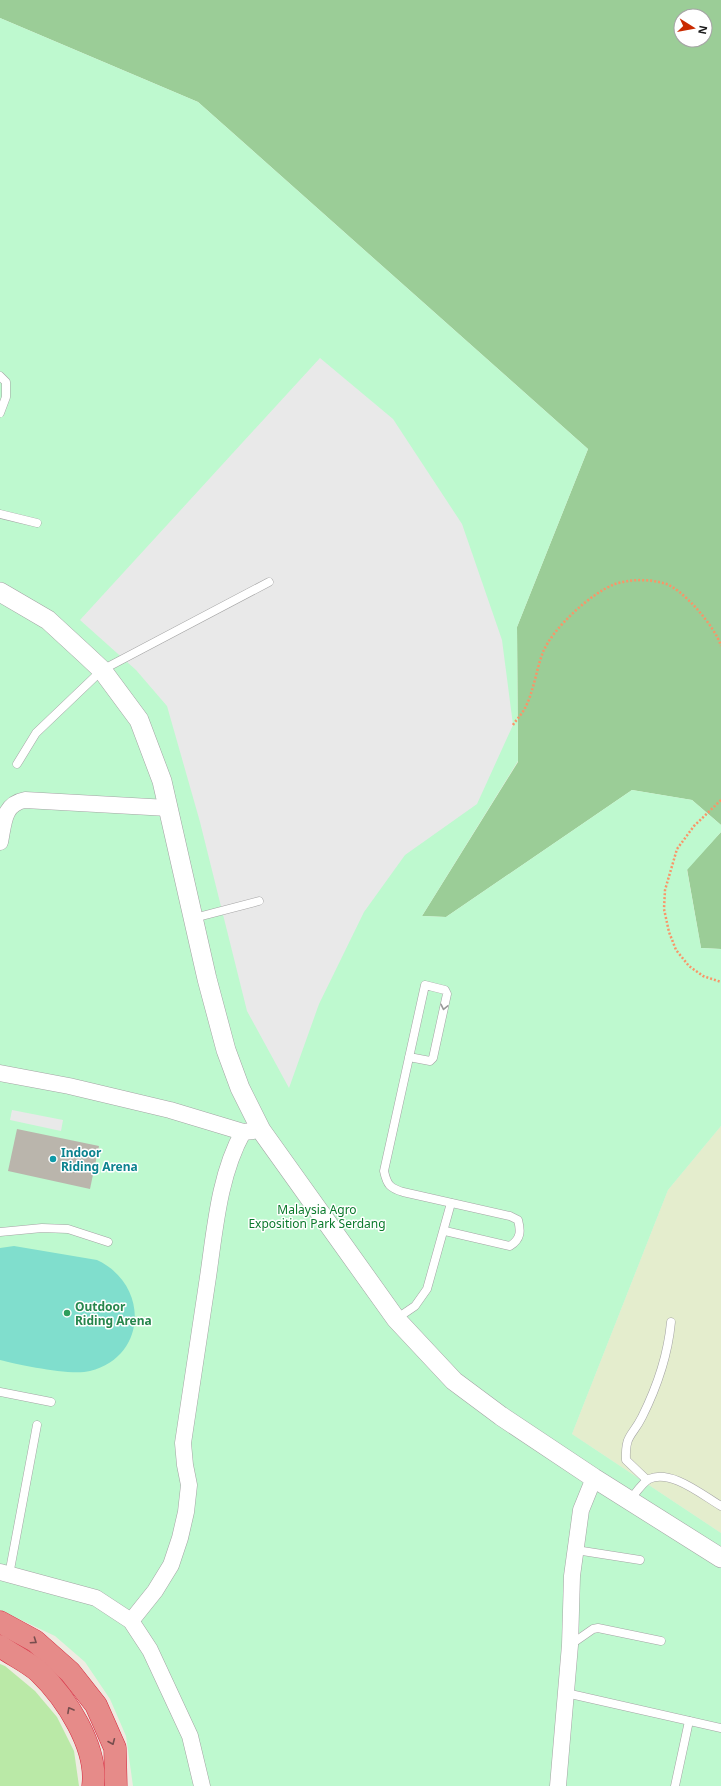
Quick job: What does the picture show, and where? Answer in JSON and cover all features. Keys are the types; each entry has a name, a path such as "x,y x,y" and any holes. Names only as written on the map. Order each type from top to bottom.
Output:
{"highway":[{"path":"0,1622 36,1641 70,1672 96,1705 115,1748 116,1786"},
{"path":"0,1646 38,1672 67,1704 86,1741 94,1778 93,1786"}],"street":[{"path":"0,592 48,620 102,670 140,720 162,781 207,979 226,1050 240,1088 252,1131 396,1319 454,1382 501,1416 594,1478 721,1558"},
{"path":"0,842 8,808 16,802 25,800 168,808"},
{"path":"0,1073 69,1086 252,1131"},
{"path":"132,1621 155,1592 171,1565 180,1538 186,1512 188,1485 184,1465 183,1443 214,1238 227,1168 235,1146 252,1131"},
{"path":"558,1786 570,1645 572,1576 581,1510 594,1478"},
{"path":"4,1573 96,1598 132,1621 150,1650 190,1736 202,1786"}],"lane":[{"path":"0,376 6,382 6,397 0,413"},
{"path":"0,514 37,523"},
{"path":"17,764 36,733 102,670 269,582"},
{"path":"194,918 259,901"},
{"path":"409,1057 430,1061 433,1058 447,991 425,985 409,1057 384,1171 386,1182 395,1190 510,1216 518,1220 520,1234 517,1241 510,1246 444,1231"},
{"path":"396,1319 415,1306 427,1289 451,1203"},
{"path":"0,1232 42,1228 68,1229 108,1242"},
{"path":"647,1480 626,1460 625,1448 627,1440 641,1418 657,1377 669,1344 671,1322"},
{"path":"0,1392 51,1402"},
{"path":"4,1573 37,1425"},
{"path":"630,1500 647,1480 659,1476 673,1478 721,1506"},
{"path":"576,1550 640,1560"},
{"path":"570,1645 598,1628 662,1641"},
{"path":"566,1693 721,1728"},
{"path":"675,1786 689,1721"}],"path":[{"path":"513,725 525,708 544,651 566,620 588,601 615,584 635,580 653,580 671,584 684,594 718,636 721,646"},
{"path":"721,800 694,826 677,849 665,890 664,909 669,932 676,950 689,966 703,976 721,982"}],"green space":[{"path":"0,0 721,0 721,825 692,800 632,790 446,917 422,916 518,762 517,627 588,449 198,102 0,18"},
{"name":"Malaysia Agro Exposition Park Serdang","path":"0,18 198,102 588,449 517,627 518,761 422,916 446,917 632,790 692,800 721,825 721,832 687,870 701,948 721,949 721,1126 668,1190 572,1434 721,1533 721,1786 133,1786 126,1736 110,1699 85,1662 55,1636 0,1610"},
{"path":"721,832 721,949 701,948 687,869"},
{"path":"721,1126 721,1533 572,1434 668,1190"},
{"path":"0,1664 5,1666 35,1691 57,1717 74,1751 79,1786 0,1786"}],"shaded area":[{"path":"320,358 393,419 462,524 502,640 513,725 477,804 405,855 364,912 319,1004 289,1088 247,1011 200,822 167,706 136,670 80,620"},
{"path":"12,1110 63,1120 61,1131 10,1120"},
{"name":"Outdoor Riding Arena","path":"14,1246 97,1260 114,1271 126,1286 133,1302 135,1320 131,1336 123,1351 109,1363 90,1371 81,1372 58,1371 0,1360 0,1248"}],"building":[{"name":"Indoor Riding Arena","path":"17,1129 99,1146 90,1189 8,1171"}],"place":[{"name":"Indoor Riding Arena","path":"53,1159"},
{"name":"Outdoor Riding Arena","path":"67,1313"}]}
